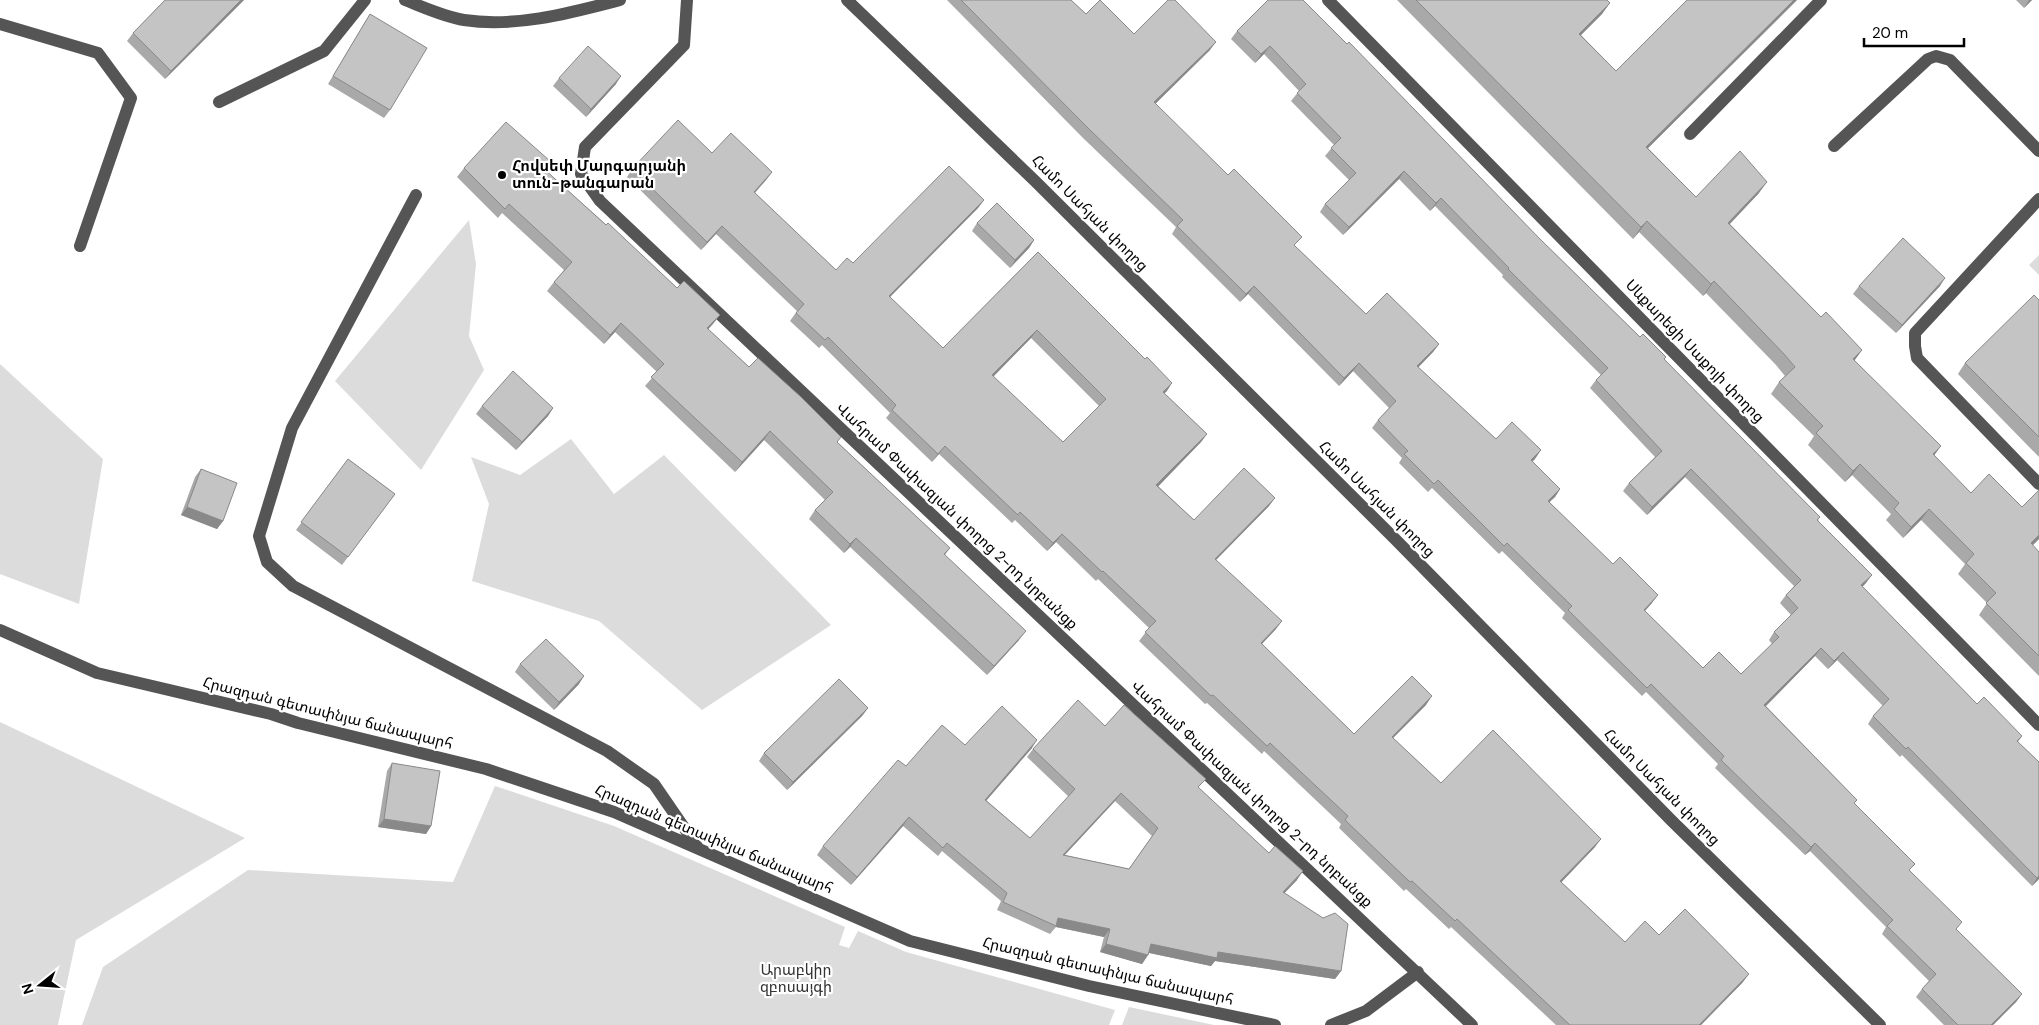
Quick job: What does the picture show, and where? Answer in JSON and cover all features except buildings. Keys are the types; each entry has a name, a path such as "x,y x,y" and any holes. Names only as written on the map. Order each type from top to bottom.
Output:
{"street":[{"path":"219,102 324,50 365,0"},
{"path":"405,0 463,20 508,21 564,15 620,0"},
{"name":"Վահրամ Փափազյան փողոց 2-րդ նրբանցք","path":"688,0 684,45 585,146 581,174 600,201 1472,1025"},
{"name":"Համո Սահյան փողոց","path":"847,0 1063,209 1395,538 1679,828 1880,1025"},
{"name":"Սևքարեցի Սաքոյի փողոց","path":"1328,0 2039,725"},
{"path":"1690,134 1820,0"},
{"path":"0,24 98,53 132,98 80,246"},
{"path":"1834,146 1928,59 1936,56 1950,60 2039,151"},
{"path":"416,195 292,428 259,536 267,562 293,586 607,751 654,784 698,848"},
{"path":"2039,199 1915,333 1914,346 1917,358 2039,484"},
{"name":"Հրազդան գետափնյա ճանապարհ","path":"0,630 97,673 271,714 298,723 486,769 614,812 910,941 1090,986 1275,1025"},
{"path":"1331,1025 1366,1011 1418,972"}],"green space":[{"path":"469,220 476,264 469,336 484,370 421,470 335,381"},
{"path":"2039,255 2039,275 2029,265"},
{"path":"0,364 103,459 79,604 0,574"},
{"path":"571,439 614,494 664,455 831,625 702,710 599,621 472,581 489,504 471,457 520,475"},
{"path":"0,722 245,838 76,940 58,1025 0,1025"},
{"name":"Արաբկիր զբոսայգի","path":"495,786 614,826 845,927 839,945 849,948 858,931 906,952 1115,1010 1109,1025 82,1025 103,967 248,870 453,882"},
{"path":"1129,1007 1214,1025 1122,1025"}],"place":[{"name":"Հովսեփ Մարգարյանի տուն-թանգարան","path":"502,175"}]}
